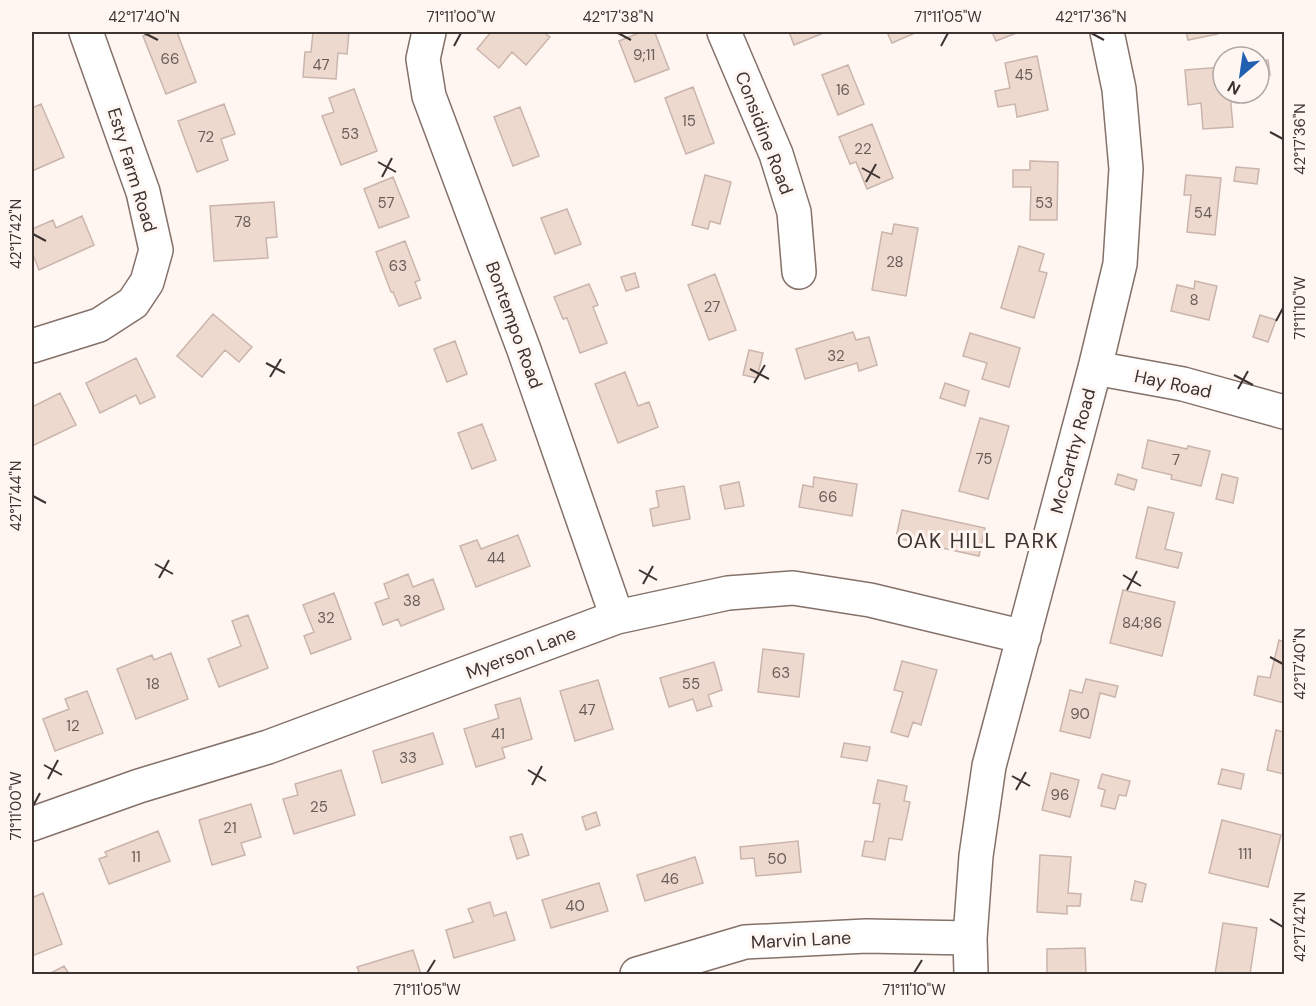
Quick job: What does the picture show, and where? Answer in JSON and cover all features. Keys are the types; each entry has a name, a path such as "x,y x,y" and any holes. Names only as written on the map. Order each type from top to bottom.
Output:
{"street":[{"name":"Esty Farm Road","path":"32,346 99,325 133,303 147,282 156,250 143,192 86,32"},
{"name":"Bontempo Road","path":"429,32 423,59 429,96 524,350 617,616"},
{"name":"Considine Road","path":"724,32 776,154 794,213 799,272"},
{"name":"McCarthy Road","path":"971,975 970,938 976,856 989,766 1095,368 1120,264 1126,169 1119,89 1107,32"},
{"name":"Hay Road","path":"1095,368 1183,384 1284,412"},
{"name":"Myerson Lane","path":"32,824 139,786 268,747 617,616 728,593 793,588 870,600 1024,637"},
{"name":"Marvin Lane","path":"637,975 745,942 866,936 970,938"}],"building":[{"path":"155,32 177,32 196,82 166,94 143,36"},
{"path":"313,32 349,32 347,54 338,53 336,79 303,77 305,52 311,52"},
{"path":"491,32 543,32 550,37 526,65 512,52 499,68 477,49"},
{"path":"638,32 660,32 655,33 669,69 635,82 619,41"},
{"path":"789,32 820,32 821,34 794,45"},
{"path":"887,32 914,32 915,33 892,43"},
{"path":"992,32 1019,32 996,41"},
{"path":"1186,32 1218,32 1218,34 1188,40"},
{"path":"1037,56 1048,110 1017,117 1015,104 998,107 995,91 1010,88 1005,63"},
{"path":"848,65 864,104 838,115 822,75"},
{"path":"1211,68 1211,105 1231,105 1233,127 1203,129 1201,103 1188,105 1185,70"},
{"path":"693,87 714,143 686,154 665,98"},
{"path":"354,89 377,151 341,165 322,116 334,112 329,98"},
{"path":"41,104 64,157 32,171 32,108"},
{"path":"224,104 235,134 221,139 228,160 197,172 178,121"},
{"path":"520,107 539,156 513,166 494,117"},
{"path":"872,124 893,178 867,189 856,162 850,164 839,137"},
{"path":"1030,161 1058,162 1057,220 1030,220 1031,187 1013,187 1013,170 1030,170"},
{"path":"1236,167 1259,169 1257,184 1234,181"},
{"path":"705,175 731,182 720,224 710,221 708,229 692,225"},
{"path":"1186,175 1221,178 1215,235 1187,232 1191,195 1184,195"},
{"path":"393,177 409,217 379,228 364,189"},
{"path":"274,202 277,237 266,238 268,258 214,261 210,206"},
{"path":"567,209 581,244 555,254 541,218"},
{"path":"82,216 94,245 39,270 32,252 32,229 53,220 56,228"},
{"path":"894,224 918,228 906,296 872,290 882,232 892,234"},
{"path":"405,241 420,280 415,282 421,298 399,306 391,292 376,252"},
{"path":"1019,246 1044,254 1039,271 1047,273 1034,318 1001,308"},
{"path":"635,273 639,287 626,291 621,277"},
{"path":"715,274 736,330 709,340 688,285"},
{"path":"1195,281 1217,286 1209,320 1171,311 1177,285 1194,289"},
{"path":"589,284 598,305 593,307 607,343 580,353 567,318 563,319 554,297"},
{"path":"213,314 252,347 239,362 225,350 202,377 177,356"},
{"path":"1260,315 1276,320 1268,342 1253,337"},
{"path":"853,332 856,340 869,337 877,365 859,371 857,363 805,379 796,349"},
{"path":"970,333 1020,348 1009,387 982,379 987,363 963,356"},
{"path":"455,341 467,374 447,382 434,349"},
{"path":"749,350 763,353 757,378 743,375"},
{"path":"136,358 155,397 140,404 136,395 100,413 86,383"},
{"path":"625,372 638,406 649,402 658,427 618,443 595,384"},
{"path":"945,383 969,391 965,406 940,398"},
{"path":"60,393 76,425 32,446 32,407"},
{"path":"980,418 1009,426 988,499 959,491"},
{"path":"482,424 496,460 472,469 458,433"},
{"path":"1148,440 1187,449 1188,446 1210,451 1201,486 1171,479 1172,475 1142,468"},
{"path":"1118,474 1137,480 1134,490 1115,484"},
{"path":"1222,474 1238,478 1233,503 1216,499"},
{"path":"814,477 857,484 852,516 799,507 803,485 813,487"},
{"path":"739,482 744,506 725,509 720,486"},
{"path":"684,486 690,519 653,526 650,509 659,507 656,491"},
{"path":"1148,507 1174,513 1165,549 1182,553 1178,568 1136,558"},
{"path":"902,510 985,528 979,556 896,538"},
{"path":"518,535 530,566 476,587 460,546 477,540 481,549"},
{"path":"408,574 413,587 433,579 444,609 401,626 398,619 383,625 375,603 389,598 384,584"},
{"path":"1123,590 1175,602 1162,656 1110,643"},
{"path":"334,593 351,639 311,654 304,636 314,632 303,605"},
{"path":"248,615 268,668 219,687 208,659 241,646 232,621"},
{"path":"1279,640 1284,642 1284,703 1254,695 1258,676 1270,678"},
{"path":"763,649 804,654 799,697 758,692"},
{"path":"171,653 188,699 136,719 117,669 152,655 154,660"},
{"path":"902,661 937,670 921,725 913,722 908,737 891,732 903,692 894,690"},
{"path":"714,662 722,690 708,695 712,706 697,711 693,699 669,707 660,678"},
{"path":"1086,679 1118,686 1115,697 1100,693 1090,738 1060,731 1070,690 1082,693"},
{"path":"598,680 613,729 575,741 560,691"},
{"path":"87,691 103,733 55,751 43,719 69,709 65,699"},
{"path":"520,698 532,739 502,748 505,758 476,767 464,729 499,718 495,705"},
{"path":"1276,730 1284,732 1284,774 1267,770"},
{"path":"433,733 443,764 382,783 373,751"},
{"path":"844,743 870,747 867,761 841,757"},
{"path":"1222,769 1244,774 1241,789 1218,784"},
{"path":"341,770 355,815 294,834 283,799 298,795 295,784"},
{"path":"1051,773 1079,780 1070,817 1042,810"},
{"path":"1102,774 1130,781 1126,796 1119,795 1115,809 1101,806 1105,790 1098,788"},
{"path":"878,780 907,786 904,801 910,802 902,840 889,838 885,860 862,856 865,841 873,842 880,804 873,803"},
{"path":"251,804 261,837 241,843 245,855 212,865 199,820"},
{"path":"596,812 600,825 586,830 582,817"},
{"path":"1222,820 1281,835 1268,887 1209,873"},
{"path":"158,831 170,861 109,884 99,859 107,856 105,852"},
{"path":"522,834 529,855 517,859 510,837"},
{"path":"798,841 801,872 756,876 754,858 741,859 740,847"},
{"path":"1040,855 1071,857 1068,893 1081,894 1080,906 1067,906 1067,914 1037,912"},
{"path":"695,857 703,883 645,901 637,875"},
{"path":"1135,881 1146,884 1142,902 1131,900"},
{"path":"599,883 608,911 551,928 542,900"},
{"path":"32,891 34,897 43,893 62,944 32,956"},
{"path":"490,902 494,916 506,912 515,940 454,958 446,930 473,922 468,909"},
{"path":"1223,923 1257,928 1250,974 1215,974"},
{"path":"1085,948 1086,974 1047,974 1047,949"},
{"path":"413,950 421,974 360,974 357,967"},
{"path":"64,966 69,974 49,974"}],"district":[{"name":"OAK HILL PARK","path":"978,541"}]}
